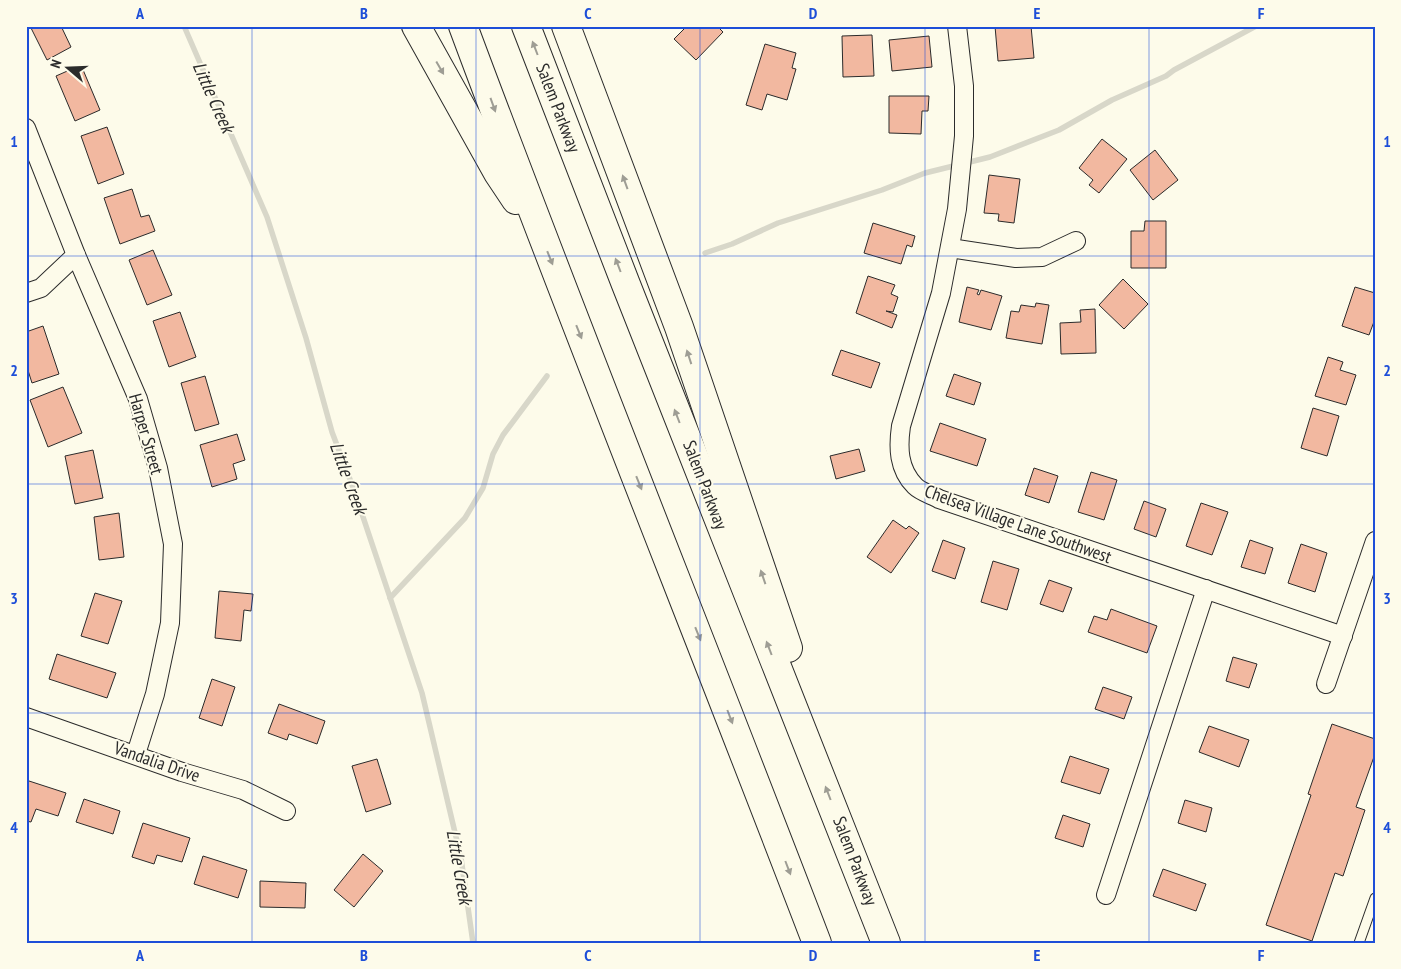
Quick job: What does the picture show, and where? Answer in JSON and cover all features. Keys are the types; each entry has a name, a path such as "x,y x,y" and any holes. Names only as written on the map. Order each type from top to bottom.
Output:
{"highway":[{"path":"416,26 498,173 539,230"},
{"path":"464,26 539,230 713,671 817,943"},
{"name":"Salem Parkway","path":"526,26 639,319 886,943"},
{"path":"566,26 679,327 797,674 808,742"}],"street":[{"name":"Chelsea Village Lane Southwest","path":"957,26 964,86 964,136 957,209 941,293 900,426 898,447 902,466 915,486 939,499 1343,636"},
{"name":"Harper Street","path":"26,128 76,255 138,399 158,468 173,544 170,623 155,694 136,754"},
{"path":"950,248 1016,258 1042,257 1076,241"},
{"path":"26,293 41,288 76,255"},
{"path":"1326,684 1375,541"},
{"path":"1106,895 1206,590"},
{"name":"Vandalia Drive","path":"26,718 136,754 182,772 243,790 286,812"}],"lane":[{"path":"1359,943 1375,898"}],"building":[{"path":"30,26 61,26 71,47 47,60"},
{"path":"683,26 717,26 723,32 696,60 674,39 685,28"},
{"path":"995,26 1031,26 1034,58 998,61"},
{"path":"872,35 874,76 843,77 842,36"},
{"path":"929,36 932,67 892,71 889,40"},
{"path":"765,44 796,53 792,68 796,69 787,100 767,94 762,110 746,105"},
{"path":"81,65 100,110 75,121 56,76"},
{"path":"889,96 929,96 928,111 922,111 921,134 889,133"},
{"path":"107,127 124,174 98,184 81,136"},
{"path":"1102,139 1127,159 1099,193 1089,185 1093,180 1079,168"},
{"path":"1155,150 1178,180 1153,200 1130,170"},
{"path":"989,175 1020,179 1014,223 998,221 999,214 984,213"},
{"path":"132,189 141,217 149,215 155,231 120,244 104,198"},
{"path":"1145,221 1166,221 1166,268 1131,268 1131,231 1144,231"},
{"path":"873,223 915,236 912,247 907,245 901,264 864,253"},
{"path":"153,250 172,295 147,305 129,260"},
{"path":"868,276 895,285 891,294 898,297 893,312 886,311 897,315 892,328 856,313"},
{"path":"1123,279 1148,304 1124,329 1099,305"},
{"path":"967,287 979,290 977,294 979,295 981,290 1002,296 991,330 959,322"},
{"path":"1355,287 1375,293 1375,319 1369,335 1342,326"},
{"path":"1036,303 1049,305 1042,344 1006,338 1011,311 1019,312 1021,305 1035,307"},
{"path":"1095,309 1096,353 1061,354 1060,323 1081,322 1080,310"},
{"path":"180,312 196,357 169,367 153,321"},
{"path":"43,326 59,374 32,383 26,364 26,332"},
{"path":"841,350 880,363 871,388 832,375"},
{"path":"1328,357 1343,362 1340,370 1356,375 1346,405 1315,396"},
{"path":"954,374 981,383 974,405 946,396"},
{"path":"205,376 219,424 195,431 181,383"},
{"path":"63,387 82,433 48,447 30,400"},
{"path":"1313,408 1339,416 1327,456 1301,448"},
{"path":"940,423 986,439 977,466 930,451"},
{"path":"237,434 245,460 233,464 237,479 212,487 200,445"},
{"path":"859,449 865,471 836,479 830,456"},
{"path":"93,450 103,498 75,504 65,456"},
{"path":"1034,468 1058,476 1049,503 1025,495"},
{"path":"1091,472 1117,480 1104,520 1078,512"},
{"path":"1144,501 1166,509 1156,537 1134,529"},
{"path":"1201,503 1228,512 1212,555 1186,546"},
{"path":"119,513 124,557 99,560 94,517"},
{"path":"893,520 906,529 909,526 919,533 891,573 867,557"},
{"path":"943,540 965,548 955,579 932,571"},
{"path":"1250,540 1273,548 1265,574 1241,567"},
{"path":"1301,544 1327,553 1315,592 1288,583"},
{"path":"993,561 1019,569 1007,610 981,602"},
{"path":"1049,580 1072,588 1063,612 1040,604"},
{"path":"219,591 253,594 251,611 244,610 241,641 215,638"},
{"path":"95,593 122,601 108,644 81,636"},
{"path":"1111,609 1157,626 1147,653 1088,632 1094,616 1107,620"},
{"path":"57,654 116,673 107,698 49,679"},
{"path":"1233,657 1257,664 1249,688 1226,681"},
{"path":"212,679 235,687 222,726 199,718"},
{"path":"1103,687 1132,697 1124,719 1095,709"},
{"path":"279,704 325,721 317,744 289,734 287,740 268,733"},
{"path":"1332,724 1375,739 1375,754 1356,807 1365,810 1343,876 1335,873 1312,941 1266,925 1311,795 1308,794"},
{"path":"1209,726 1249,740 1239,767 1199,752"},
{"path":"1070,756 1109,769 1100,794 1061,782"},
{"path":"377,759 391,804 366,812 352,766"},
{"path":"26,780 66,793 58,816 36,809 31,822 26,821"},
{"path":"84,799 120,811 113,834 76,822"},
{"path":"1185,800 1212,808 1206,832 1178,823"},
{"path":"1063,815 1090,824 1083,847 1055,838"},
{"path":"143,823 190,838 182,862 157,855 154,864 132,857"},
{"path":"363,854 383,871 354,907 334,890"},
{"path":"203,856 247,870 238,898 194,884"},
{"path":"1163,869 1206,884 1196,911 1153,896"},
{"path":"260,881 306,883 305,908 260,907"}],"waterway":[{"name":"Little Creek","path":"184,26 267,217 306,338 332,432 354,490 422,693 461,858 473,943"},
{"path":"705,253 732,244 778,223 882,190 925,173 990,157 1059,130 1112,100 1166,76 1256,26"},
{"path":"390,598 465,518 483,488 493,454 503,435 547,376"}]}
